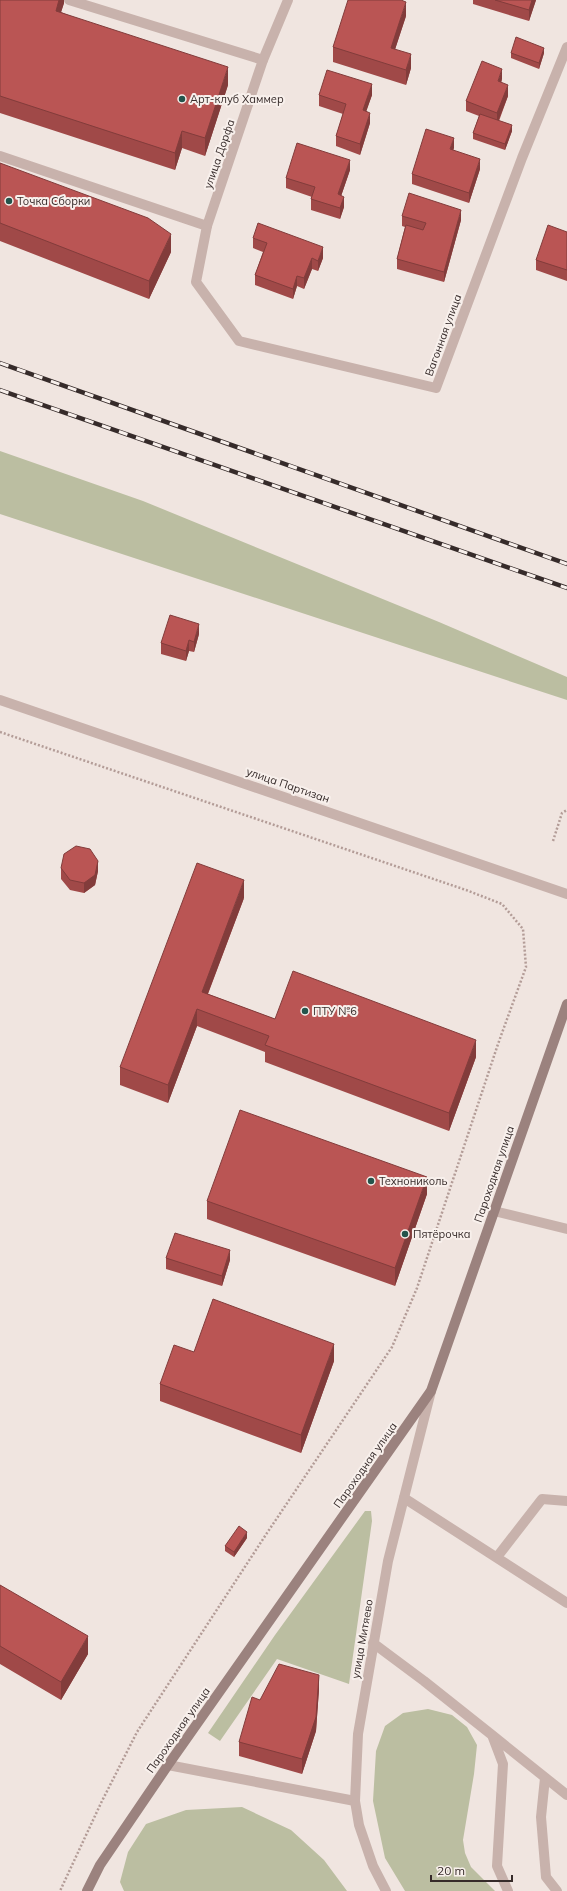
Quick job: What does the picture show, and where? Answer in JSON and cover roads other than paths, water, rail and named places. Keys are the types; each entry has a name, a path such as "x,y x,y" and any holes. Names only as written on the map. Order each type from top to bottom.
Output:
{"main road":[{"name":"Пароходная улица","path":"87,1891 100,1865 168,1765 431,1391 567,1004"}],"street":[{"path":"69,0 263,60"},
{"name":"улица Дорфа","path":"207,226 263,60 288,0"},
{"name":"Вагонная улица","path":"207,226 196,282 239,341 436,388 522,158 567,47"},
{"path":"0,156 207,226"},
{"name":"улица Партизан","path":"0,700 567,894"},
{"path":"494,1211 567,1229"},
{"name":"улица Митяево","path":"386,1891 370,1859 359,1825 355,1801 358,1734 388,1561 431,1391"},
{"path":"404,1498 565,1598"},
{"path":"497,1557 542,1499 567,1501"},
{"path":"373,1643 424,1681 567,1795"},
{"path":"492,1735 503,1764 497,1866 508,1891"},
{"path":"168,1765 355,1801"},
{"path":"545,1778 541,1817 546,1877 557,1891"}],"railway":[{"path":"0,363 567,564"},
{"path":"0,390 567,588"}],"place":[{"name":"Арт-клуб Хаммер","path":"182,99"},
{"name":"Точка Сборки","path":"9,201"},
{"name":"ПТУ №6","path":"305,1011"},
{"name":"Технониколь","path":"371,1181"},
{"name":"Пятёрочка","path":"405,1234"}]}
